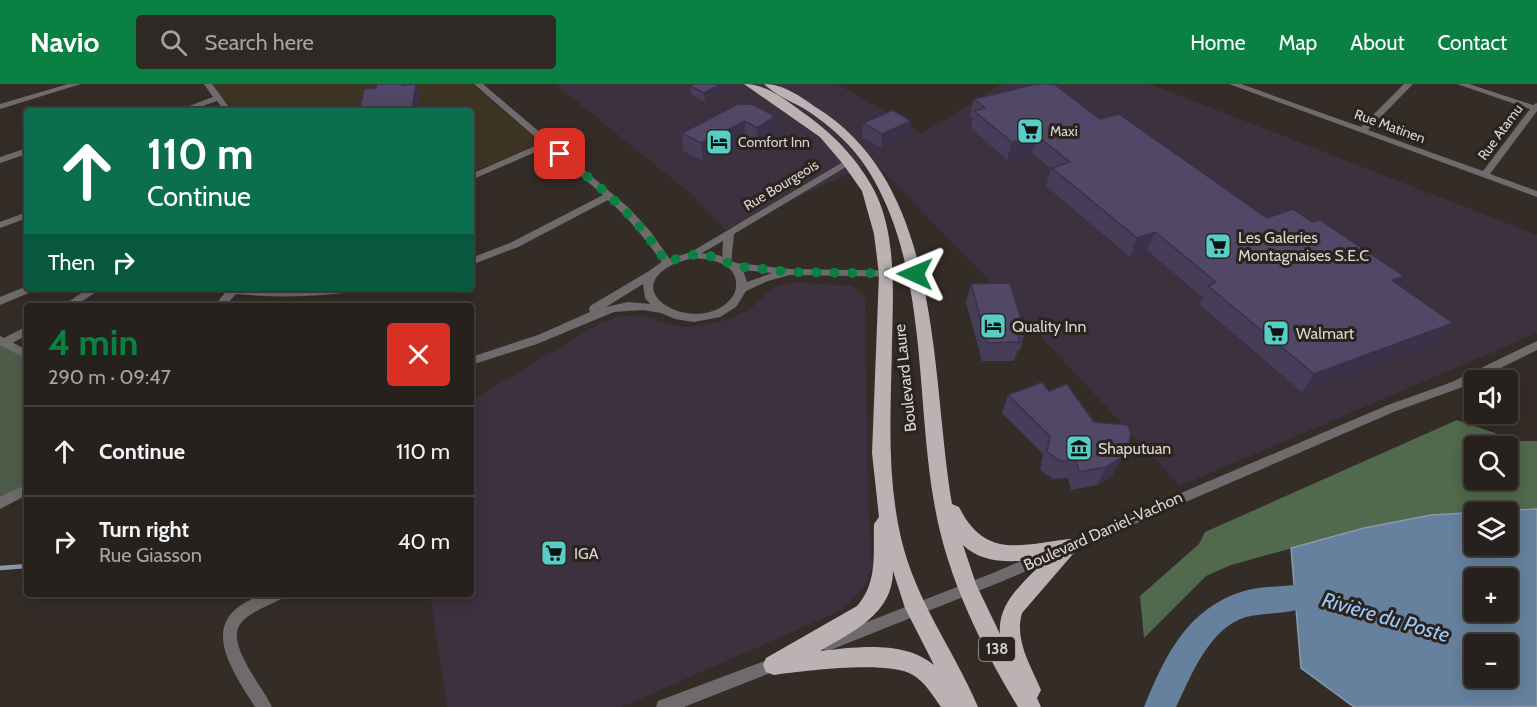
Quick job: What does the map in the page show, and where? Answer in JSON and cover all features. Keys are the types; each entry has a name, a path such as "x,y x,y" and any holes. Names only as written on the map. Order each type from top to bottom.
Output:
{"highway":[{"name":"Boulevard Laure","path":"750,84 779,101 824,134 848,162 868,191 881,234 886,274 881,453 892,539 915,608 967,707"},
{"name":"Boulevard Laure","path":"770,84 833,125 854,142 872,164 899,216 915,274 935,462 948,524 967,588 986,628 1030,707"},
{"path":"935,462 956,522 970,541 992,552 1004,554 1069,547"},
{"path":"774,665 848,624 864,613 874,602 883,577 885,496"},
{"path":"1038,707 1011,644 1009,620 1014,608 1069,547"},
{"path":"774,665 884,657 907,660 921,668 933,679 954,707"}],"street":[{"path":"0,107 77,84"},
{"path":"208,84 226,108"},
{"path":"478,84 610,195 646,233 666,262"},
{"name":"Rue Matinen","path":"1233,84 1537,194"},
{"path":"1256,92 1266,84"},
{"path":"1362,131 1409,84"},
{"path":"1461,84 1536,106"},
{"path":"189,108 218,98"},
{"name":"Rue Atamu","path":"1485,175 1536,106"},
{"path":"474,176 548,143"},
{"path":"0,160 24,152"},
{"name":"Rue Bourgeois","path":"691,255 848,162"},
{"path":"474,261 514,245 610,195"},
{"path":"0,225 24,216"},
{"path":"474,360 543,337 583,317 625,306 642,304 689,318 704,317 731,307 740,298 744,288 740,273 731,264 726,251 729,233"},
{"path":"583,317 599,304 652,274 666,262 691,255 716,257 731,264 790,272 915,274"},
{"path":"744,288 764,279 790,272"},
{"path":"652,274 648,284 648,294 652,303 661,310"},
{"path":"0,301 25,291"},
{"path":"72,303 92,291"},
{"path":"222,303 232,291"},
{"path":"248,291 316,293 334,291"},
{"path":"1,342 24,331"},
{"path":"1,342 24,354"},
{"name":"Boulevard Daniel-Vachon","path":"664,707 1069,547 1392,408 1456,385 1537,345"},
{"path":"0,502 24,490"},
{"path":"264,707 234,653 229,633 233,622 242,613 271,597"}],"shaded area":[{"path":"212,84 472,84 541,143 474,172 474,108 231,108"},
{"path":"555,84 837,84 920,131 920,135 1002,84 1150,84 1537,235 1537,333 1180,486 979,270 874,162 726,230 689,192"},
{"path":"797,282 852,286 865,297 868,503 872,567 865,585 844,609 622,707 447,707 430,597 474,597 474,399 600,323 622,316 638,315 682,327 702,326 726,320 750,309 771,289"}],"green space":[{"path":"0,340 24,353 24,491 0,503"},
{"path":"1457,420 1503,436 1464,436 1464,490 1518,490 1518,441 1537,441 1537,509 1518,510 1518,502 1464,502 1464,513 1431,515 1364,528 1231,565 1206,576 1144,638 1140,596 1199,544 1205,532"}],"water":[{"path":"1537,509 1537,707 1354,707 1301,668 1291,548 1364,528 1431,515 1464,513 1464,556 1518,556 1518,510"}],"building":[{"path":"377,84 416,84 412,108 360,108 364,89 376,88"},
{"path":"721,84 704,93 690,86"},
{"name":"Les Galeries Montagnaises S.E.C","path":"1036,84 1054,84 1100,119 1119,114 1267,218 1293,209 1312,222 1320,220 1404,276 1392,280 1453,323 1314,374 1208,286 1216,282 1155,232 1137,238 1052,168 1070,162 1037,136 1012,142 974,111 985,108 974,99"},
{"path":"738,104 751,104 775,116 757,128 745,121 701,143 682,133"},
{"path":"893,110 911,121 882,134 863,123"},
{"path":"1010,283 1025,332 1017,332 1020,342 987,343 971,284"},
{"path":"1042,382 1049,391 1067,384 1094,422 1128,425 1131,435 1121,458 1106,467 1079,472 1076,460 1060,461 1047,452 1050,436 1008,395"}],"waterway":[{"path":"0,568 24,566"},
{"name":"Rivière du Poste","path":"1160,707 1192,645 1215,619 1245,604 1295,598"}],"place":[{"name":"Maxi","path":"1030,131"},
{"name":"Comfort Inn","path":"719,142"},
{"name":"Les Galeries Montagnaises S.E.C","path":"1218,246"},
{"name":"Quality Inn","path":"993,326"},
{"name":"Walmart","path":"1276,333"},
{"name":"Shaputuan","path":"1079,448"},
{"name":"IGA","path":"554,553"}],"route":[{"path":"560,154 626,210 646,233 666,262 691,255 704,255 716,257 734,266 790,272 915,274"}]}
